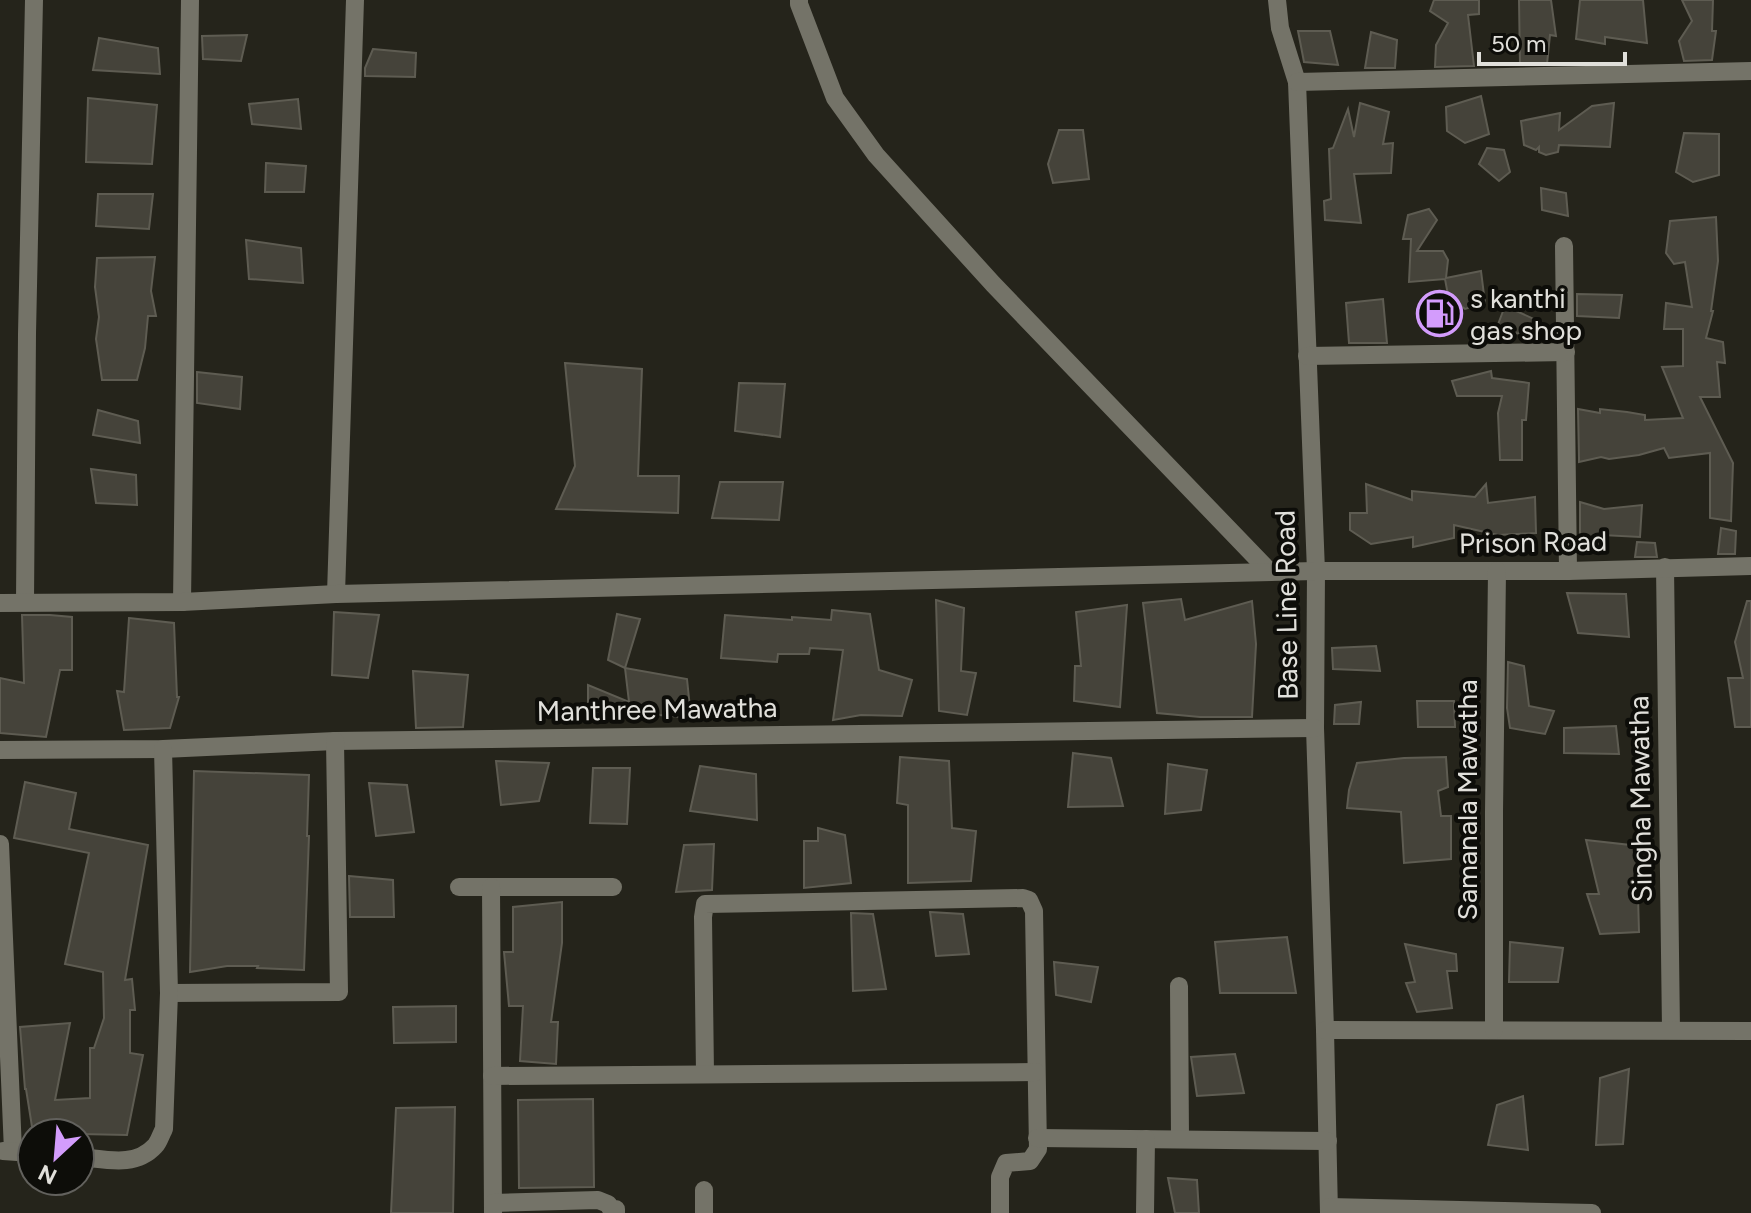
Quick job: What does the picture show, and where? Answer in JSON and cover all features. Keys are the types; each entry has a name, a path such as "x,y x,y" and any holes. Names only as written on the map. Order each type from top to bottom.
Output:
{"street":[{"path":"25,602 34,0"},
{"path":"182,602 190,0"},
{"path":"336,594 355,0"},
{"path":"799,0 835,98 876,155 993,284 1270,572"},
{"name":"Base Line Road","path":"1277,0 1280,28 1297,82 1316,571 1315,728 1329,1210"},
{"path":"1297,82 1751,71"},
{"path":"1564,246 1568,571"},
{"path":"1307,356 1566,352"},
{"name":"Prison Road","path":"0,603 182,602 336,594 1316,571 1568,571 1751,566"},
{"name":"Singha Mawatha","path":"1665,567 1671,1030"},
{"name":"Samanala Mawatha","path":"1494,1030 1497,571"},
{"name":"Manthree Mawatha","path":"0,750 163,749 335,741 1315,728"},
{"path":"169,993 339,992 335,741"},
{"path":"96,1158 126,1161 141,1157 156,1146 164,1129 169,993 163,749"},
{"path":"0,844 6,1151"},
{"path":"459,887 613,887"},
{"path":"491,887 493,1208 598,1200 616,1209 616,1213"},
{"path":"705,1074 705,904 1029,900 1034,911 1038,1149 1030,1161 1006,1163 1000,1177 1000,1213"},
{"path":"1179,986 1180,1139"},
{"path":"1325,1030 1751,1031"},
{"path":"492,1076 1036,1072"},
{"path":"1037,1138 1328,1141"},
{"path":"1145,1213 1146,1139"},
{"path":"704,1190 704,1213"},
{"path":"1329,1210 1592,1213"}],"building":[{"path":"1434,0 1479,0 1479,14 1468,15 1474,66 1435,67 1436,45 1448,23 1430,11"},
{"path":"1519,0 1551,0 1556,36 1550,35 1547,64 1520,65"},
{"path":"1580,0 1643,0 1647,43 1605,37 1605,44 1576,39"},
{"path":"1682,0 1713,0 1712,31 1716,31 1712,60 1684,61 1679,41 1692,21"},
{"path":"1298,31 1330,31 1338,65 1304,62"},
{"path":"1371,32 1397,40 1395,68 1365,68"},
{"path":"247,35 241,61 203,59 202,36"},
{"path":"99,38 158,48 160,74 93,70"},
{"path":"373,49 416,53 415,77 365,76"},
{"path":"1481,96 1489,134 1465,143 1447,131 1446,107"},
{"path":"88,98 157,105 152,164 86,162"},
{"path":"298,99 301,129 252,124 249,104"},
{"path":"1360,103 1389,112 1383,144 1393,143 1391,173 1354,174 1361,223 1325,220 1324,201 1331,199 1329,149 1333,148 1348,109 1354,137"},
{"path":"1614,103 1610,147 1559,145 1558,152 1546,155 1539,152 1539,147 1536,150 1524,145 1521,121 1560,113 1559,130 1592,106"},
{"path":"1059,130 1083,130 1089,179 1053,183 1048,164"},
{"path":"1684,133 1719,134 1719,175 1693,182 1676,172"},
{"path":"1487,148 1504,150 1510,172 1499,181 1479,164"},
{"path":"266,163 306,166 304,192 265,192"},
{"path":"1541,188 1566,193 1568,216 1542,210"},
{"path":"98,194 153,194 149,229 96,226"},
{"path":"1429,209 1437,220 1417,251 1443,251 1448,260 1446,278 1481,271 1485,303 1465,309 1448,295 1445,279 1409,282 1411,239 1403,239 1408,215"},
{"path":"1716,217 1718,261 1713,311 1706,338 1723,342 1725,363 1717,362 1720,397 1700,397 1733,463 1731,521 1710,518 1710,453 1669,458 1664,448 1639,455 1609,459 1601,457 1579,462 1578,409 1600,413 1600,409 1627,412 1645,415 1645,420 1683,418 1662,367 1683,366 1683,329 1664,329 1666,303 1692,307 1685,262 1674,264 1666,253 1670,221"},
{"path":"246,240 301,248 303,283 249,279"},
{"path":"155,257 151,291 156,316 148,316 145,348 137,380 102,380 96,339 99,317 95,287 97,258"},
{"path":"1577,294 1622,295 1619,318 1577,316"},
{"path":"1383,299 1387,343 1349,343 1346,303"},
{"path":"1505,306 1534,319 1532,334 1508,333 1497,327"},
{"path":"565,363 642,369 638,476 679,476 678,513 556,509 575,466"},
{"path":"1491,371 1492,378 1529,383 1526,420 1522,420 1522,460 1500,460 1498,413 1502,396 1457,396 1452,381"},
{"path":"197,372 242,377 240,409 197,403"},
{"path":"739,383 785,384 780,437 735,431"},
{"path":"98,410 138,421 140,443 93,435"},
{"path":"91,469 136,475 137,505 96,503"},
{"path":"720,482 783,482 779,520 712,518"},
{"path":"1366,484 1412,500 1412,491 1475,497 1486,484 1488,503 1535,497 1536,533 1498,535 1454,525 1454,538 1413,547 1413,537 1371,544 1350,530 1350,513 1367,513"},
{"path":"1580,502 1604,509 1642,505 1640,537 1602,535 1603,546 1585,548 1580,534"},
{"path":"1721,528 1736,531 1735,554 1718,554"},
{"path":"1637,542 1655,543 1657,557 1635,557"},
{"path":"1567,593 1626,594 1629,637 1578,633"},
{"path":"1181,599 1185,620 1252,601 1256,644 1252,717 1157,713 1143,603"},
{"path":"936,600 964,608 961,671 976,673 967,715 939,711"},
{"path":"1747,601 1751,601 1751,727 1735,727 1728,678 1743,678 1735,642"},
{"path":"1127,605 1120,707 1074,701 1075,666 1081,666 1076,612"},
{"path":"832,610 870,614 879,670 912,680 902,716 861,715 833,720 843,650 810,648 809,654 778,654 777,662 721,658 725,615 831,620"},
{"path":"334,612 379,615 368,678 332,675"},
{"path":"617,614 640,619 625,668 608,660"},
{"path":"22,615 72,617 72,670 60,670 46,737 0,733 0,678 24,683"},
{"path":"129,618 174,623 179,697 170,728 124,730 117,691 124,692"},
{"path":"1376,646 1380,671 1333,669 1332,648"},
{"path":"1508,662 1524,666 1529,706 1554,711 1545,734 1510,728"},
{"path":"625,668 687,679 691,718 614,711 617,721 588,716 588,685 629,702"},
{"path":"413,671 468,675 463,727 416,728"},
{"path":"1417,701 1454,701 1455,727 1418,727"},
{"path":"1361,702 1359,724 1334,724 1335,705"},
{"path":"1616,726 1619,754 1564,753 1564,728"},
{"path":"1073,753 1111,758 1123,806 1068,807"},
{"path":"900,757 949,761 952,828 976,831 971,881 908,883 908,805 897,803"},
{"path":"1446,757 1448,787 1438,791 1441,816 1451,816 1451,859 1404,863 1401,812 1347,808 1357,763"},
{"path":"496,761 549,763 539,801 501,805"},
{"path":"1168,764 1207,770 1201,810 1165,814"},
{"path":"700,766 756,774 757,820 690,811"},
{"path":"593,768 630,768 627,824 590,823"},
{"path":"194,771 309,775 304,970 227,966 190,972"},
{"path":"25,782 76,793 69,829 148,845 125,980 132,979 135,1010 130,1010 130,1053 143,1055 127,1135 96,1134 96,1117 30,1117 20,1027 70,1023 55,1100 90,1098 90,1048 94,1048 104,1018 103,972 65,964 89,853 14,838"},
{"path":"369,783 407,785 414,832 376,836"},
{"path":"818,828 845,835 851,883 804,888 804,841 818,841"},
{"path":"1586,840 1639,846 1634,896 1638,896 1639,932 1600,934 1587,894 1599,894"},
{"path":"714,844 712,890 676,892 684,845"},
{"path":"349,876 393,880 394,917 350,917"},
{"path":"562,902 562,943 551,1022 558,1022 556,1064 520,1061 523,1006 509,1006 504,952 513,952 513,907"},
{"path":"930,912 963,914 969,954 936,956"},
{"path":"851,913 873,914 886,989 853,991"},
{"path":"1287,937 1296,993 1220,993 1215,942"},
{"path":"1510,942 1563,948 1558,982 1509,982"},
{"path":"1405,944 1456,954 1457,971 1447,971 1452,1008 1417,1012 1406,983 1415,982"},
{"path":"1054,962 1098,967 1091,1002 1056,995"},
{"path":"456,1006 456,1042 394,1043 393,1007"},
{"path":"1235,1054 1244,1093 1197,1096 1191,1057"},
{"path":"1629,1069 1623,1144 1596,1145 1600,1078"},
{"path":"1523,1096 1528,1150 1488,1145 1497,1105"},
{"path":"593,1099 594,1187 519,1188 518,1100"},
{"path":"455,1107 453,1213 391,1213 396,1108"},
{"path":"1168,1178 1197,1180 1199,1213 1175,1213"}],"place":[{"name":"s kanthi gas shop","path":"1439,314"}]}
